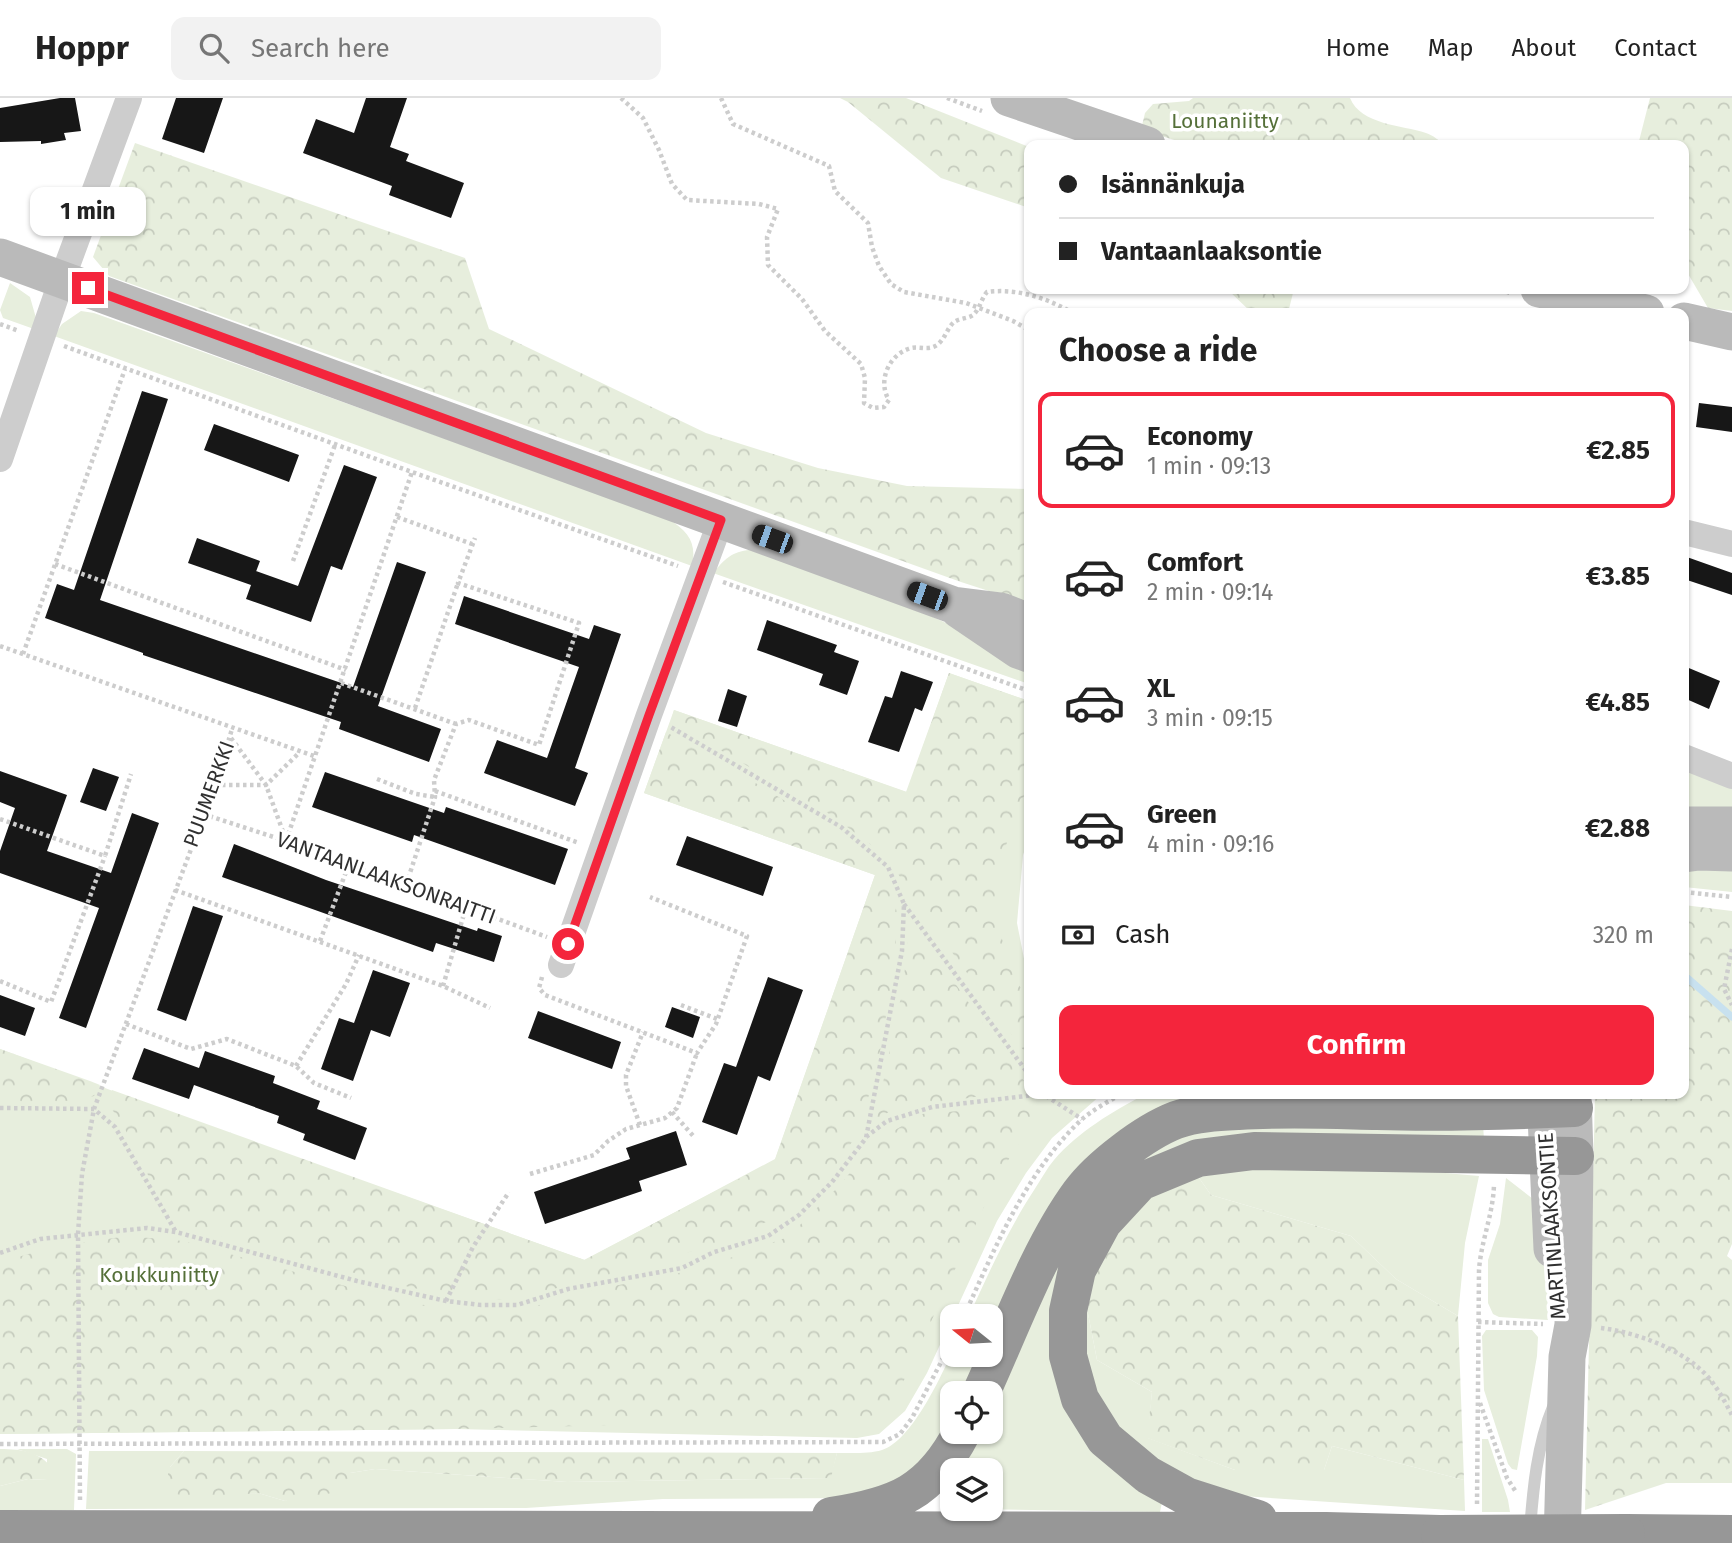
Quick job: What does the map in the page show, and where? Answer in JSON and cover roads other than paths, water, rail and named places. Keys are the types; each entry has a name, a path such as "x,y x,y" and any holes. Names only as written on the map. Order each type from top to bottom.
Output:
{"highway":[{"path":"986,1381 1043,1256 1058,1226 1081,1191 1114,1160 1148,1135 1177,1120 1215,1112 1275,1109 1453,1113 1559,1101"},
{"path":"1326,1531 1259,1519 1186,1496 1148,1475 1105,1439 1080,1399 1068,1356 1068,1311 1077,1270 1102,1222 1140,1182 1198,1158 1254,1151 1561,1156"},
{"path":"732,1531 842,1514 906,1496 923,1486 940,1468 955,1444"},
{"path":"0,1529 1732,1534"}],"main road":[{"path":"1009,98 1132,140"},
{"path":"0,257 953,605 1001,611 1024,620"},
{"path":"1541,298 1611,308"},
{"path":"1689,322 1732,332"},
{"path":"953,605 1024,652"},
{"path":"1689,825 1732,825"},
{"path":"1689,853 1732,853"},
{"name":"MARTINLAAKSONTIE","path":"1559,1101 1566,1346 1562,1543"}],"street":[{"path":"0,459 62,279 129,98"},
{"path":"557,960 721,520"},
{"path":"1689,533 1732,544"},
{"path":"1689,759 1732,776"}],"lane":[{"path":"1530,1543 1532,1497 1545,1425 1566,1346"}],"waterway":[{"path":"1689,979 1732,1017"}],"park label":[{"name":"Lounaniitty","path":"1225,121"},
{"name":"Koukkuniitty","path":"159,1275"}]}
